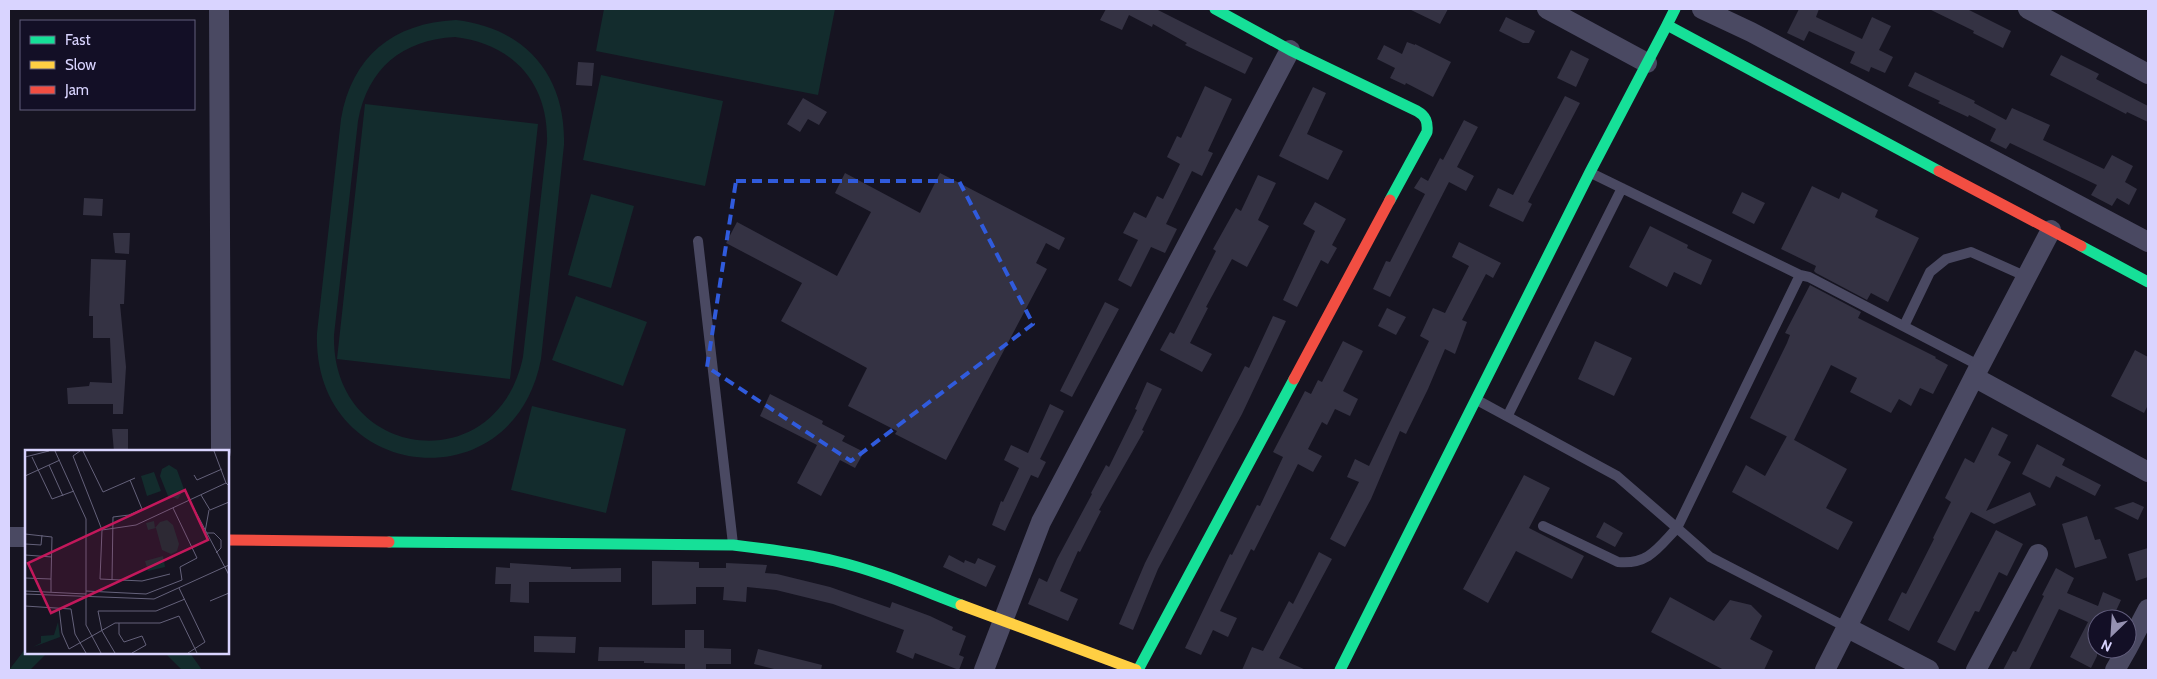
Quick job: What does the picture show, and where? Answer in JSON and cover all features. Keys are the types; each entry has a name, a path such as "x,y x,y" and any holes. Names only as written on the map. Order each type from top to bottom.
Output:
{"street":[{"path":"219,9 221,450"},
{"path":"229,540 733,544 785,551 836,561 897,580 1002,621 1137,670 1427,132 1428,123 1424,115 1290,50 1215,9"},
{"path":"1547,9 1648,63"},
{"path":"1340,670 1590,172 1675,9"},
{"path":"1702,9 1751,32 2148,240"},
{"path":"2033,10 2148,74"},
{"path":"1667,25 2148,282"},
{"path":"984,670 1041,522 1290,50"},
{"path":"1825,670 2051,230"},
{"path":"1977,372 2148,472"},
{"path":"9,536 25,537"},
{"path":"1976,670 2038,554"},
{"path":"2137,630 2148,609"},
{"path":"1846,627 1929,670"},
{"path":"2115,670 2121,659"}],"lane":[{"path":"1590,172 1800,275 1809,276 1904,326 1977,372"},
{"path":"1508,416 1622,188"},
{"path":"698,241 733,544"},
{"path":"1904,326 1930,272 1946,259 1971,252 2027,277"},
{"path":"1542,526 1618,562 1631,563 1649,557 1677,528 1800,275"},
{"path":"1476,399 1617,476 1710,557 1846,627"}],"highlighted area":[{"path":"736,181 959,181 1033,324 851,461 707,367"}],"green space":[{"path":"604,9 835,9 818,95 596,51"},
{"path":"456,20 481,25 502,33 521,45 537,59 549,77 558,97 563,120 564,145 541,359 523,406 493,438 457,455 417,457 378,445 346,421 324,383 317,333 341,119 347,97 355,77 379,47 395,36 413,28","holes":["455,37 476,41 495,48 511,58 524,70 534,85 542,103 546,122 547,143 523,357 507,397 482,424 451,438 418,440 386,430 359,409 340,377 334,335 358,121 370,86 390,60 419,44 436,39"]},
{"path":"601,75 723,101 705,186 583,160"},
{"path":"365,104 538,124 510,379 337,359"},
{"path":"591,194 634,206 611,288 568,275"},
{"path":"576,296 647,322 623,386 552,360"},
{"path":"532,406 626,429 606,513 511,490"},
{"path":"25,649 25,654 46,654 30,670 9,670"},
{"path":"166,654 191,654 202,670 182,670"}],"building":[{"path":"1106,9 1156,9 1253,58 1245,74 1185,45 1187,43 1153,24 1152,27 1129,15 1122,30 1100,20"},
{"path":"1409,9 1448,9 1440,24"},
{"path":"1799,9 1819,9 1816,17 1862,39 1872,17 1891,26 1879,50 1893,57 1885,73 1871,67 1869,72 1850,63 1855,52 1809,31 1804,41 1787,33"},
{"path":"1929,9 1967,9 2011,31 2003,48 1973,33 1974,31"},
{"path":"1506,17 1535,31 1529,43 1523,43 1499,31"},
{"path":"1407,42 1451,62 1433,97 1406,83 1405,85 1390,78 1395,68 1377,59 1384,45 1402,54"},
{"path":"1571,50 1589,59 1576,87 1557,78"},
{"path":"2061,55 2099,74 2096,79 2148,106 2148,122 2127,112 2126,114 2050,75"},
{"path":"578,62 594,63 592,86 576,85"},
{"path":"1915,72 1975,101 1974,103 2006,120 2012,108 2050,125 2043,140 2104,169 2112,155 2133,166 2125,182 2137,189 2129,205 2117,198 2112,206 2091,195 2097,185 2010,143 2006,149 1990,141 1996,129 1969,115 1968,117 1938,103 1940,101 1908,86"},
{"path":"1205,86 1232,99 1208,151 1213,153 1202,176 1192,171 1166,224 1177,229 1165,253 1151,247 1131,287 1118,280 1138,240 1123,233 1134,212 1146,218 1157,196 1163,199 1180,164 1167,157 1177,136 1181,138"},
{"path":"1313,87 1326,93 1307,134 1343,151 1328,180 1279,156"},
{"path":"1565,96 1580,103 1528,202 1532,204 1523,222 1489,206 1498,188 1513,195"},
{"path":"803,98 827,112 819,125 808,119 800,132 787,124"},
{"path":"1464,120 1478,127 1457,167 1474,176 1466,191 1449,182 1390,297 1373,289 1386,261 1390,262 1425,194 1414,188 1421,177 1428,181 1440,158 1443,160"},
{"path":"845,173 920,213 940,173 1065,238 1059,250 1046,243 1036,263 1047,269 946,460 895,434 897,431 848,406 867,368 781,321 802,283 726,243 737,222 837,276 871,212 835,193"},
{"path":"1258,175 1276,183 1258,220 1269,226 1247,267 1232,259 1206,307 1208,308 1190,343 1212,354 1202,372 1160,350 1170,332 1174,334 1216,251 1213,249 1236,208 1241,211"},
{"path":"1812,186 1839,199 1842,192 1878,210 1875,217 1919,238 1888,302 1871,293 1867,300 1816,273 1814,271 1816,266 1781,249"},
{"path":"1742,192 1765,203 1754,224 1732,213"},
{"path":"84,198 103,199 102,216 83,215"},
{"path":"1315,202 1346,219 1332,245 1337,248 1328,264 1321,260 1297,307 1283,300 1315,231 1303,224"},
{"path":"1650,226 1688,245 1687,248 1712,260 1701,285 1674,272 1667,287 1629,267"},
{"path":"113,233 130,233 129,254 115,253"},
{"path":"1459,242 1501,263 1493,278 1486,274 1462,320 1467,322 1455,354 1445,349 1406,434 1400,431 1371,499 1345,547 1330,539 1359,482 1347,477 1355,459 1369,466 1429,341 1420,336 1433,308 1445,313 1469,266 1452,257"},
{"path":"91,259 126,260 124,304 120,304 126,367 123,414 113,414 113,404 68,404 67,388 89,386 90,382 112,383 110,338 93,338 93,316 89,316"},
{"path":"1810,285 1861,312 1858,318 1936,357 1948,365 1933,394 1920,388 1911,406 1899,399 1891,413 1850,392 1857,378 1831,365 1794,440 1750,418 1787,343 1790,335 1785,333"},
{"path":"1105,302 1119,309 1072,397 1060,391"},
{"path":"1387,308 1406,317 1396,335 1378,326"},
{"path":"1273,316 1286,321 1242,414 1158,569 1133,630 1119,624 1145,563 1245,366 1249,368"},
{"path":"1343,341 1363,351 1343,391 1358,399 1350,416 1335,409 1327,425 1322,422 1308,449 1322,456 1313,472 1298,464 1254,551 1251,549 1220,611 1237,618 1228,637 1213,630 1201,655 1185,648 1230,554 1232,555 1257,505 1260,506 1283,457 1273,452 1305,391 1311,394 1318,380 1322,382"},
{"path":"1595,341 1632,358 1614,396 1578,379"},
{"path":"2135,350 2148,357 2148,405 2144,413 2111,396"},
{"path":"1147,382 1162,389 1142,430 1144,431 1099,510 1101,511 1080,552 1078,551 1060,591 1078,599 1068,621 1028,604 1039,578 1047,582 1106,465 1109,467 1137,410 1135,409"},
{"path":"770,394 823,421 822,424 845,436 842,441 864,452 855,468 840,460 821,496 797,483 817,445 760,416"},
{"path":"1050,404 1064,411 1040,459 1046,462 1038,478 1031,475 1005,531 992,525 1001,501 1003,502 1019,468 1004,460 1011,445 1028,453"},
{"path":"1992,427 2008,435 1998,455 2011,462 1986,511 2030,492 2036,505 1994,524 1971,512 1909,631 1888,620 1902,592 1906,594 1934,539 1951,502 1945,498 1965,458 1974,463"},
{"path":"112,429 128,429 128,450 114,450"},
{"path":"1787,436 1847,469 1826,508 1853,522 1838,550 1732,492 1746,465 1765,476"},
{"path":"2037,444 2065,459 2062,465 2101,485 2095,496 2056,476 2050,488 2022,474"},
{"path":"1524,475 1550,488 1529,528 1584,556 1572,579 1516,551 1488,603 1463,589"},
{"path":"2133,502 2144,507 2138,520 2114,508"},
{"path":"2087,516 2095,540 2100,539 2107,558 2075,568 2062,524"},
{"path":"1604,522 1623,533 1615,547 1596,537"},
{"path":"1996,530 2023,544 2007,576 1999,572 1979,612 1975,611 1955,651 1937,642"},
{"path":"2148,548 2148,577 2136,581 2128,554"},
{"path":"1319,552 1332,559 1279,658 1306,670 1242,670 1252,647 1263,651 1289,601 1293,604"},
{"path":"949,555 964,563 965,560 975,564 978,558 996,566 986,587 943,567"},
{"path":"652,561 699,562 699,568 726,568 726,563 767,565 765,573 777,574 830,587 890,608 892,602 930,616 953,627 952,630 966,636 959,655 964,657 959,670 915,653 913,659 896,652 904,630 833,604 776,590 747,587 746,602 723,600 724,587 696,587 696,604 652,605"},
{"path":"510,563 571,567 571,569 621,568 621,582 529,582 529,603 510,602 511,584 495,584 496,567 510,568"},
{"path":"2056,568 2074,578 2067,593 2098,606 2103,592 2121,600 2117,609 2087,609 2087,622 2059,609 2029,670 2003,670 2013,651 2016,652 2044,596 2042,595"},
{"path":"1670,597 1714,621 1730,600 1751,605 1762,616 1750,639 1773,651 1764,670 1724,670 1651,632"},
{"path":"2087,624 2087,659 2096,659 2091,668 2070,657"},
{"path":"685,630 704,630 704,648 731,649 731,664 706,664 706,670 685,670 685,664 644,663 644,661 598,661 599,647 685,648"},
{"path":"534,636 576,637 575,653 534,652"},
{"path":"758,649 822,665 821,670 778,670 754,664"}],"traffic: fast":[{"path":"1215,9 1290,50 1417,111 1424,117 1427,122 1427,132 1390,200"},
{"path":"1675,9 1667,25 1939,171"},
{"path":"1340,670 1590,172 1667,25"},
{"path":"2081,246 2148,282"},
{"path":"1138,670 1294,379"},
{"path":"389,542 733,545 797,553 851,565 961,605"}],"traffic: slow":[{"path":"961,605 1136,670"}],"traffic: jam":[{"path":"1939,171 2081,246"},
{"path":"1294,379 1390,200"},
{"path":"229,540 389,542"}]}
